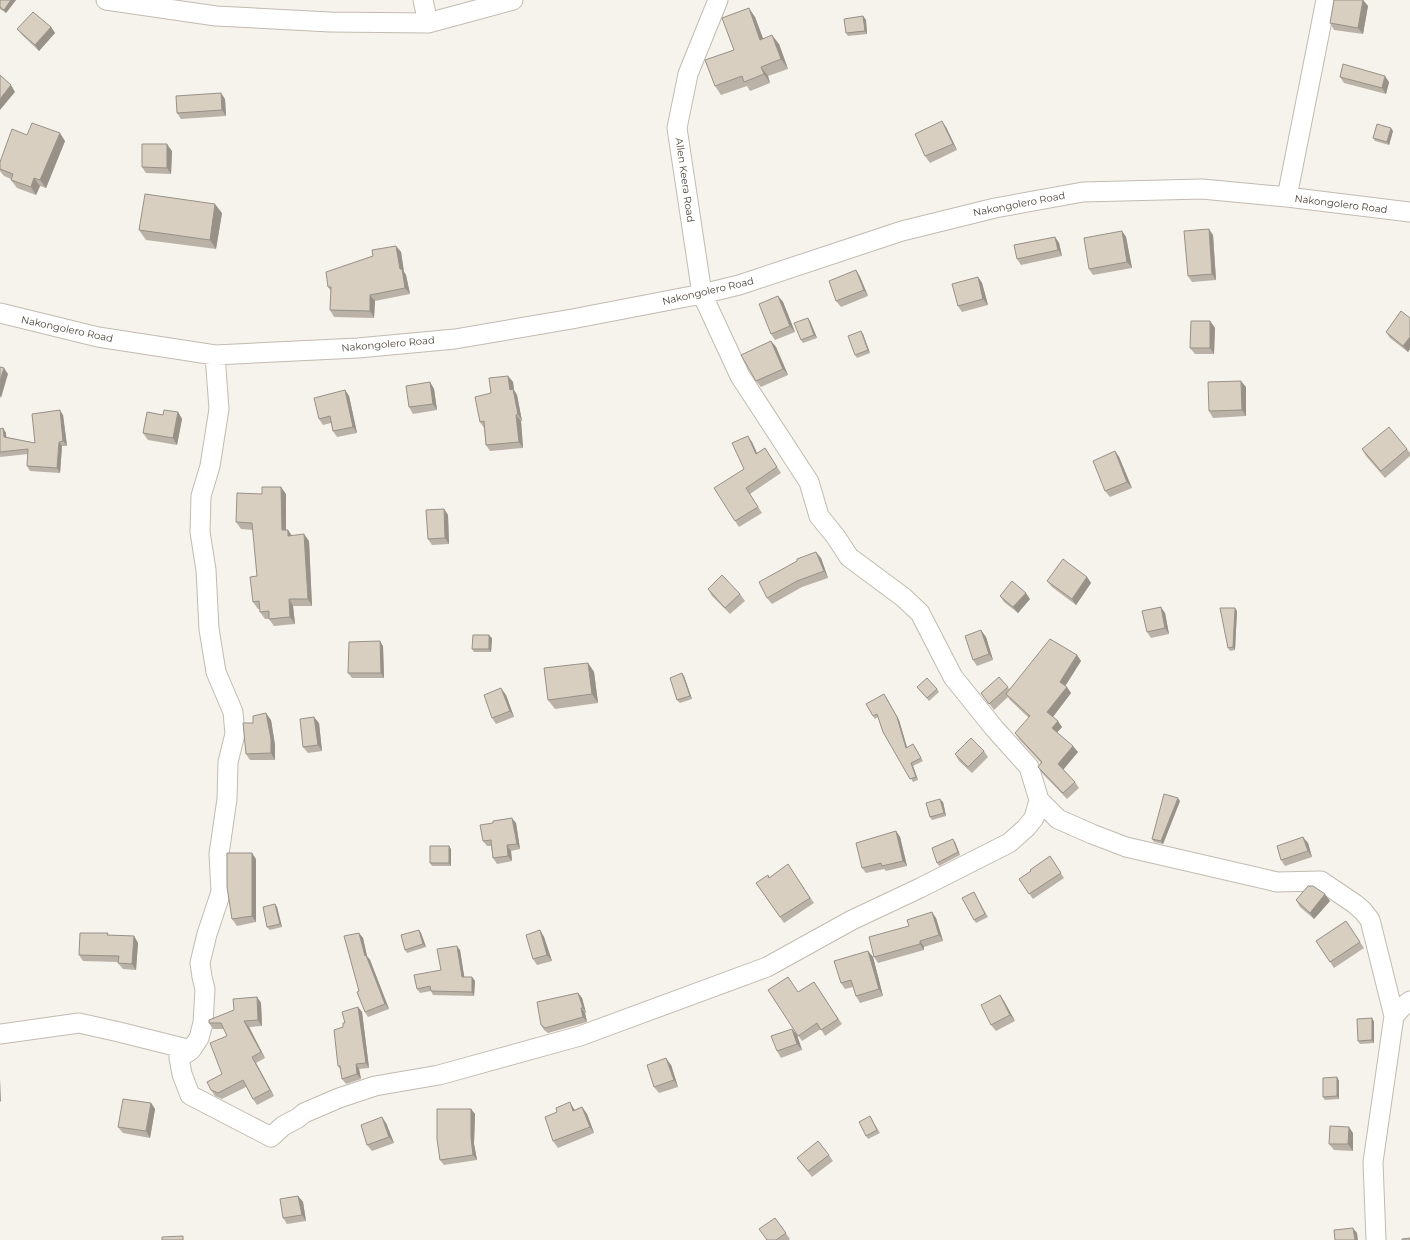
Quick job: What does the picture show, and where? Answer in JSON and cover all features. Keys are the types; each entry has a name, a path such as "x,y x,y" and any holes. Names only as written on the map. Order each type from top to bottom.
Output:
{"street":[{"path":"106,0 216,16 330,22 428,23 513,0"},
{"path":"423,0 428,23"},
{"name":"Allen Keera Road","path":"718,0 688,74 678,128 702,294 740,376 809,482 819,516 836,537 849,557 903,597 920,614 953,678 994,728 1029,767 1039,800"},
{"path":"1287,197 1326,0"},
{"name":"Nakongolero Road","path":"0,313 98,337 215,355 358,348 455,338 702,294 739,285 902,231 995,208 1083,192 1202,189 1287,197 1410,212"},
{"path":"215,355 219,409 210,466 201,496 200,532 206,570 209,629 216,672 233,712 235,734 228,762 227,799 219,854 221,892 207,934 200,963 205,989 203,1023 199,1038 190,1050 179,1058 182,1074 190,1095 271,1137 283,1126 304,1113 339,1098 376,1086 439,1075 580,1036 767,967 852,920 920,888 1009,843 1026,828 1034,818 1039,800 1058,819 1126,847 1277,882 1321,881 1355,904 1370,920 1394,1016 1373,1162 1376,1240"},
{"path":"1394,1016 1401,1008 1410,1002"},
{"path":"0,1034 79,1023 190,1050"}],"building":[{"path":"0,0 11,0 4,10 0,7"},
{"path":"1334,0 1363,0 1358,28 1330,23"},
{"path":"749,8 760,40 772,35 781,59 761,67 764,74 744,82 742,76 715,86 705,60 734,50 722,18"},
{"path":"33,12 51,27 35,45 17,29"},
{"path":"863,16 865,31 846,33 844,19"},
{"path":"1343,64 1385,76 1382,88 1340,77"},
{"path":"0,75 11,85 0,99"},
{"path":"221,93 222,110 177,113 176,96"},
{"path":"942,121 953,144 925,156 915,134"},
{"path":"32,123 60,133 40,180 34,178 31,187 11,180 13,174 0,169 0,162 12,129 27,135"},
{"path":"1377,124 1391,128 1387,142 1373,138"},
{"path":"142,144 167,144 167,168 142,167"},
{"path":"145,194 215,204 210,240 139,230"},
{"path":"1209,229 1212,274 1188,276 1184,231"},
{"path":"1122,231 1127,262 1089,269 1084,238"},
{"path":"1055,237 1058,250 1017,259 1014,245"},
{"path":"396,246 405,288 370,295 370,311 330,310 331,287 328,287 326,272 373,256 372,250"},
{"path":"856,270 864,290 836,301 829,281"},
{"path":"978,277 983,299 958,306 952,284"},
{"path":"778,296 790,326 771,334 759,304"},
{"path":"1401,311 1410,318 1410,337 1403,346 1386,332"},
{"path":"808,318 814,335 801,340 794,323"},
{"path":"1191,321 1210,321 1210,348 1190,348"},
{"path":"861,331 868,350 855,355 848,336"},
{"path":"771,341 783,369 756,381 741,355"},
{"path":"0,367 4,368 0,381"},
{"path":"508,376 510,390 513,389 518,414 516,415 519,442 486,445 484,421 480,422 475,397 491,393 489,378"},
{"path":"1241,381 1242,410 1209,411 1208,382"},
{"path":"430,382 433,404 409,407 406,386"},
{"path":"345,390 353,427 333,431 330,416 319,419 314,398"},
{"path":"60,410 63,441 59,442 57,468 27,466 28,449 0,452 0,429 3,428 4,437 35,443 32,414"},
{"path":"164,410 178,412 173,438 143,433 147,412 163,415"},
{"path":"1389,427 1407,449 1381,471 1362,449"},
{"path":"748,436 756,454 765,448 777,467 746,488 758,507 735,521 714,488 744,469 732,443"},
{"path":"1115,451 1127,482 1105,491 1093,461"},
{"path":"262,487 281,487 282,530 288,530 288,536 304,534 308,599 289,599 290,617 269,619 269,611 260,612 259,601 253,602 250,577 257,576 252,523 236,522 237,493 262,494"},
{"path":"444,509 445,538 428,539 426,510"},
{"path":"816,552 824,571 797,581 767,598 759,582 797,561 797,559"},
{"path":"1063,559 1087,577 1072,599 1047,581"},
{"path":"722,575 740,594 725,608 708,589"},
{"path":"1012,581 1026,593 1013,607 1000,596"},
{"path":"1161,607 1165,628 1147,632 1142,611"},
{"path":"1220,608 1235,608 1233,647 1228,648"},
{"path":"981,630 989,654 973,660 965,636"},
{"path":"473,635 489,635 489,649 472,649"},
{"path":"1050,639 1077,655 1060,682 1067,687 1047,712 1058,721 1052,728 1073,746 1058,764 1075,782 1063,793 1038,767 1042,762 1015,733 1030,716 1006,694"},
{"path":"380,641 381,673 348,673 349,642"},
{"path":"588,663 592,694 548,700 544,668"},
{"path":"682,673 690,696 677,700 670,678"},
{"path":"999,677 1008,687 989,704 981,693"},
{"path":"927,678 937,689 927,698 917,687"},
{"path":"501,688 510,711 492,718 484,695"},
{"path":"884,694 897,717 906,748 913,744 921,758 911,763 916,777 910,779 883,732 877,714 873,716 866,704"},
{"path":"266,713 271,739 271,753 246,754 243,723 253,723 253,716"},
{"path":"314,717 318,745 303,747 300,719"},
{"path":"971,738 984,751 968,767 955,754"},
{"path":"1164,794 1178,798 1161,841 1152,839"},
{"path":"940,799 944,813 930,817 926,803"},
{"path":"512,818 517,844 507,845 508,856 493,858 491,840 483,841 480,825"},
{"path":"896,831 903,861 882,866 881,863 862,868 856,843"},
{"path":"1303,837 1308,851 1281,860 1277,846"},
{"path":"953,839 958,852 937,863 932,848"},
{"path":"430,846 449,846 449,863 430,863"},
{"path":"227,853 252,853 252,916 232,919 227,887"},
{"path":"1050,856 1061,873 1029,894 1019,879"},
{"path":"788,864 810,898 780,917 756,883 768,875 769,878"},
{"path":"1308,886 1313,886 1325,894 1310,913 1296,900"},
{"path":"974,892 985,914 974,920 962,898"},
{"path":"275,904 280,924 267,927 263,907"},
{"path":"932,912 939,935 920,941 920,944 874,957 869,937 909,926 907,920"},
{"path":"1346,921 1360,942 1330,962 1316,941"},
{"path":"419,930 423,944 405,950 401,935"},
{"path":"540,930 547,955 533,959 526,935"},
{"path":"80,933 108,933 107,935 134,936 132,964 118,963 119,956 79,955"},
{"path":"359,933 365,956 366,955 385,1004 365,1012 357,992 359,991 344,936"},
{"path":"457,946 462,977 472,977 472,992 431,991 430,986 417,989 414,975 441,970 437,949"},
{"path":"868,951 879,989 856,996 851,980 841,983 834,961"},
{"path":"788,977 798,992 814,982 838,1019 821,1030 817,1023 798,1036 768,990"},
{"path":"578,993 583,1008 581,1008 583,1017 545,1028 541,1025 537,1002"},
{"path":"1000,995 1010,1015 991,1025 981,1005"},
{"path":"257,997 258,1020 244,1021 261,1052 252,1057 270,1090 253,1099 243,1080 218,1093 211,1090 207,1082 222,1074 210,1043 227,1036 221,1023 209,1023 209,1020 234,1010 233,999"},
{"path":"358,1007 366,1063 356,1064 357,1074 342,1079 340,1066 338,1066 334,1030 343,1027 343,1023 345,1023 342,1012"},
{"path":"1372,1018 1372,1040 1358,1041 1357,1019"},
{"path":"792,1029 797,1044 777,1051 771,1036"},
{"path":"666,1058 674,1080 654,1087 647,1065"},
{"path":"1337,1077 1337,1096 1323,1097 1323,1078"},
{"path":"123,1099 151,1103 146,1131 118,1127"},
{"path":"570,1102 573,1111 582,1107 590,1127 553,1141 545,1117 557,1112 556,1108"},
{"path":"437,1109 471,1109 471,1138 473,1155 440,1160 437,1139"},
{"path":"870,1116 877,1130 866,1136 859,1122"},
{"path":"382,1117 389,1137 367,1145 361,1125"},
{"path":"1330,1126 1349,1127 1348,1144 1329,1144"},
{"path":"818,1141 829,1155 808,1171 797,1158"},
{"path":"298,1196 302,1215 283,1218 280,1199"},
{"path":"775,1218 786,1233 776,1240 767,1240 759,1229"},
{"path":"1353,1228 1355,1240 1335,1240 1334,1230"},
{"path":"183,1236 183,1240 162,1240 162,1237"},
{"path":"1410,1238 1410,1240 1402,1240 1402,1239"}]}
